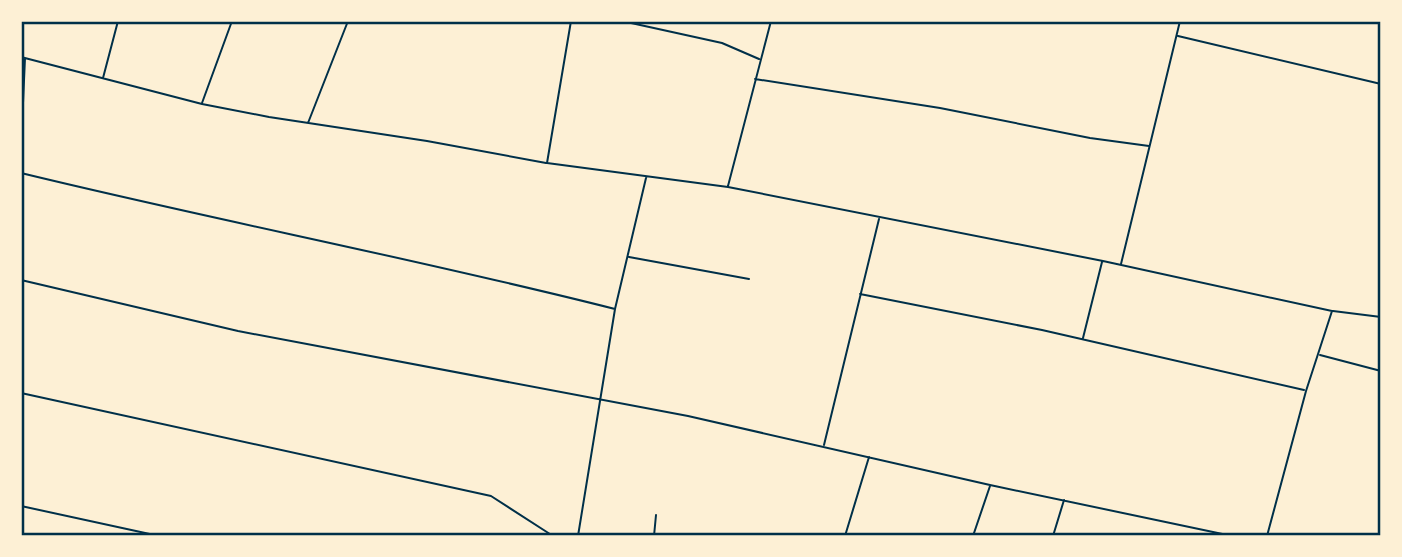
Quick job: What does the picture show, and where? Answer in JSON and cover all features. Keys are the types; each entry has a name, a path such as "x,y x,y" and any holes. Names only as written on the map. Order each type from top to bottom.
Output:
{"street":[{"path":"102,79 118,21"},
{"path":"202,104 232,21"},
{"path":"308,124 348,21"},
{"path":"547,163 571,21"},
{"path":"622,21 722,43 760,59"},
{"path":"728,187 771,21"},
{"path":"1121,265 1180,21"},
{"path":"1177,36 1381,85"},
{"path":"21,57 202,104 547,163 728,187 879,219 1103,261 1332,311 1381,317"},
{"path":"21,148 25,58"},
{"path":"755,79 940,108 1090,138 1149,146"},
{"path":"21,173 143,203 501,280 615,309"},
{"path":"578,536 615,309 647,177"},
{"path":"824,446 879,219"},
{"path":"628,257 749,279"},
{"path":"1082,339 1103,261"},
{"path":"21,281 250,334 601,402 688,416 990,485 1232,536"},
{"path":"860,294 1082,339 1306,391"},
{"path":"1267,536 1306,391 1332,311"},
{"path":"1319,355 1381,371"},
{"path":"21,393 491,496 553,536"},
{"path":"845,536 869,456"},
{"path":"973,536 990,485"},
{"path":"1053,536 1064,500"},
{"path":"21,506 159,536"},
{"path":"654,536 656,515"}]}
